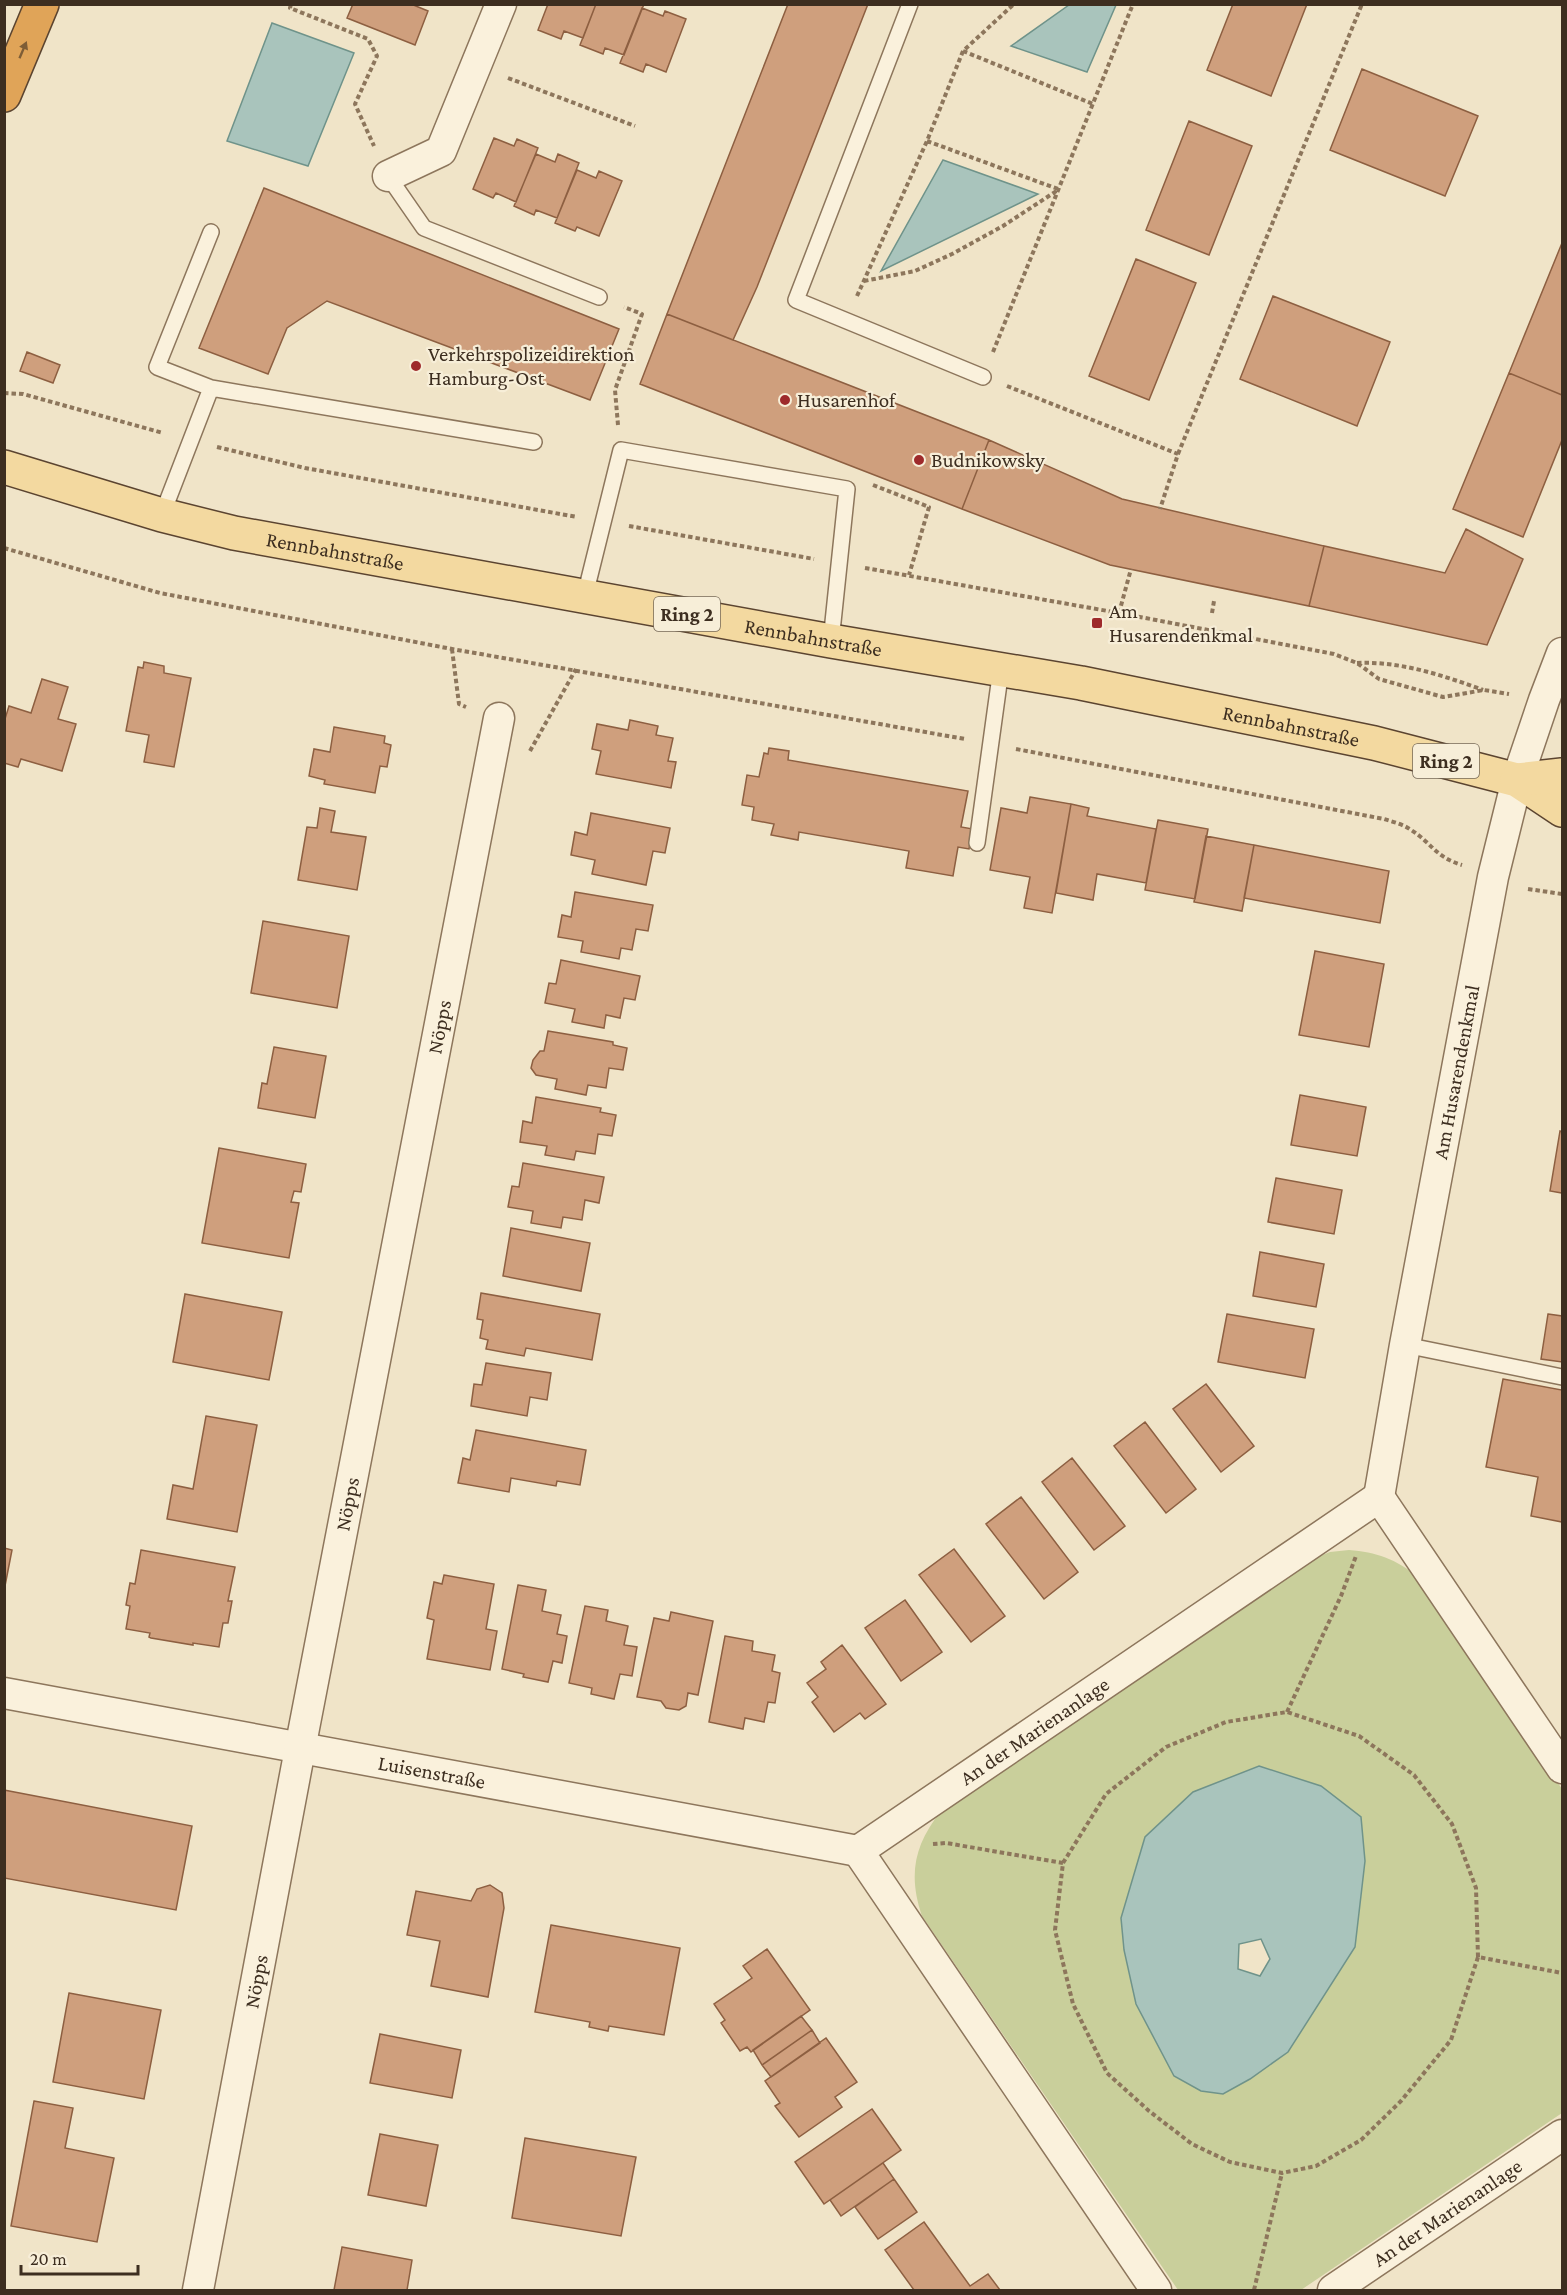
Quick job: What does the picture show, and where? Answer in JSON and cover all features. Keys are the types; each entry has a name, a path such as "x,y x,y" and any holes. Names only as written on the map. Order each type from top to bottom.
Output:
{"highway":[{"path":"4,95 42,4"}],"main road":[{"name":"Rennbahnstraße","path":"4,467 162,515 234,532 831,641 1081,683 1374,743 1517,780 1563,810"},
{"name":"Rennbahnstraße","path":"1517,780 1563,775"}],"street":[{"path":"388,176 441,151 501,4"},
{"name":"Am Husarendenkmal","path":"1379,1497 1405,1345 1493,878 1517,780 1563,653"},
{"name":"Nöpps","path":"198,2290 499,718"},
{"path":"1379,1497 1563,1768"},
{"name":"An der Marienanlage","path":"858,1851 1379,1497"},
{"name":"Luisenstraße","path":"4,1693 858,1851"},
{"path":"858,1851 1156,2290"},
{"name":"An der Marienanlage","path":"1333,2290 1563,2134"}],"lane":[{"path":"910,4 796,300 983,377"},
{"path":"388,176 424,228 599,297"},
{"path":"211,232 157,367 211,388 534,442"},
{"path":"162,515 211,388"},
{"path":"585,595 621,450 847,489 831,641"},
{"path":"977,843 1001,669"},
{"path":"1405,1345 1563,1377"}],"path":[{"path":"291,4 290,8 369,39 377,56 355,104 388,176"},
{"path":"847,321 927,141 963,51 1014,4"},
{"path":"1133,4 983,377 1178,454"},
{"path":"1160,509 1178,454 1362,4"},
{"path":"963,51 1093,104"},
{"path":"476,66 635,126"},
{"path":"927,141 1059,189"},
{"path":"864,281 915,271 952,254 1003,226 1059,189"},
{"path":"599,297 642,314 615,390 621,450"},
{"path":"4,393 23,394 191,441 305,468 1119,613 1334,654 1357,663 1379,679 1443,697 1484,690"},
{"path":"847,489 851,477 929,507 909,576"},
{"path":"4,548 160,593 452,649 991,744 1384,819 1410,829 1445,860 1473,868"},
{"path":"1119,613 1131,569"},
{"path":"1212,613 1215,601"},
{"path":"1357,663 1383,662 1446,676 1484,690 1504,693"},
{"path":"1522,888 1563,894"},
{"path":"1287,1712 1341,1596 1358,1552"},
{"path":"1287,1712 1359,1736 1414,1775 1427,1791 1452,1824 1476,1888 1478,1957 1451,2040 1401,2101 1361,2140 1316,2166 1282,2173 1230,2162 1192,2144 1149,2111 1107,2073 1073,2004 1055,1930 1063,1863 1106,1794 1166,1747 1226,1722 1287,1712"},
{"path":"924,1845 946,1843 1063,1863"},
{"path":"1478,1957 1563,1973"},
{"path":"1254,2290 1282,2173"}],"green space":[{"path":"1349,1550 1377,1555 1402,1565 1418,1577 1562,1789 1562,2113 1301,2290 1178,2290 922,1916 915,1887 916,1861 925,1836 941,1811 1312,1559 1330,1552","holes":["1193,1792 1360,1817 1365,1861 1355,1947 1288,2052 1250,2079 1223,2094 1201,2091"]}],"water":[{"path":"1069,5 1116,5 1087,72 1011,46"},
{"path":"272,23 354,53 308,166 227,141"},
{"path":"943,160 1038,194 881,271"},
{"path":"1259,1766 1321,1786 1361,1817 1365,1861 1355,1947 1288,2052 1250,2079 1223,2094 1201,2091 1174,2076 1136,2004 1124,1950 1121,1918 1145,1837 1193,1792","holes":["1261,1939 1270,1959 1260,1976 1238,1969 1239,1944"]}],"building":[{"path":"353,4 411,4 428,11 415,45 347,18"},
{"path":"548,4 596,4 583,38 564,31 561,39 538,30"},
{"path":"596,4 644,4 624,55 605,48 603,54 580,45"},
{"path":"788,4 868,4 757,287 733,340 667,314"},
{"path":"1233,4 1307,4 1271,96 1207,70"},
{"path":"642,8 663,16 665,11 686,19 666,72 646,64 643,72 620,63"},
{"path":"1362,69 1478,116 1445,196 1330,150"},
{"path":"1189,121 1252,146 1209,255 1146,230"},
{"path":"494,138 514,146 517,139 538,148 516,202 496,193 493,198 473,189"},
{"path":"536,154 555,162 558,154 579,163 557,218 536,210 534,215 514,206"},
{"path":"577,170 596,178 599,171 622,181 599,236 577,227 575,231 555,223"},
{"path":"264,188 619,329 590,400 327,301 287,328 268,374 199,348"},
{"path":"1562,243 1562,395 1509,373"},
{"path":"1136,259 1196,283 1149,400 1089,376"},
{"path":"1273,296 1390,342 1357,426 1240,379"},
{"name":"Husarenhof","path":"667,314 989,440 962,509 640,384"},
{"path":"27,352 60,365 53,383 20,371"},
{"path":"1509,373 1562,395 1562,440 1523,537 1453,509"},
{"path":"989,440 1122,499 1324,546 1309,606 1110,565 962,509"},
{"path":"1466,529 1523,559 1487,645 1309,606 1324,546 1445,573"},
{"path":"144,662 164,666 164,673 191,678 174,767 144,762 149,735 126,731 138,667 143,668"},
{"path":"42,679 68,687 58,719 76,724 62,771 21,759 18,767 4,763 4,722 9,706 31,713"},
{"path":"630,720 658,726 656,735 673,738 668,761 676,762 671,788 596,774 601,751 592,749 597,724 628,730"},
{"path":"334,727 385,736 384,743 391,745 387,767 380,766 375,793 324,784 325,780 309,776 314,749 330,752"},
{"path":"769,748 789,751 788,760 968,791 961,827 973,829 969,849 958,847 953,876 906,868 909,851 799,832 798,840 771,835 774,824 752,820 754,807 742,805 747,775 759,777 764,753 768,754"},
{"path":"1030,797 1071,804 1052,913 1024,908 1030,877 990,870 1001,808 1027,813"},
{"path":"1071,804 1089,808 1087,816 1156,829 1146,883 1097,874 1093,900 1056,893"},
{"path":"320,808 335,811 331,832 366,837 357,890 298,880 307,827 317,828"},
{"path":"591,813 670,828 665,853 653,851 646,885 592,874 595,860 571,855 575,832 587,835"},
{"path":"1158,820 1208,829 1195,899 1145,890"},
{"path":"1206,836 1254,845 1242,911 1194,902"},
{"path":"1254,845 1389,871 1380,923 1244,898"},
{"path":"575,892 653,905 648,931 636,929 632,950 621,948 619,959 581,952 583,941 558,937 562,915 571,917"},
{"path":"263,921 349,936 337,1008 251,993"},
{"path":"1315,951 1384,964 1369,1047 1299,1035"},
{"path":"561,960 640,976 635,1000 624,998 620,1018 606,1015 604,1028 572,1022 575,1009 545,1003 549,983 556,984"},
{"path":"548,1031 613,1042 613,1045 627,1048 623,1070 609,1068 606,1088 588,1085 586,1095 555,1089 557,1079 536,1075 531,1068 533,1060 540,1051 544,1051"},
{"path":"274,1047 326,1056 315,1118 258,1108 262,1083 267,1084"},
{"path":"1300,1095 1366,1107 1357,1156 1291,1145"},
{"path":"536,1097 601,1108 600,1112 616,1115 612,1136 598,1134 595,1154 576,1151 574,1160 545,1155 547,1146 520,1142 523,1121 532,1123"},
{"path":"1560,1131 1562,1132 1562,1193 1550,1191"},
{"path":"219,1148 306,1164 301,1192 294,1191 291,1202 299,1203 289,1258 202,1243"},
{"path":"523,1163 604,1177 599,1203 585,1200 582,1220 563,1217 561,1228 531,1223 533,1211 508,1207 512,1186 519,1187"},
{"path":"1276,1178 1342,1190 1334,1234 1268,1222"},
{"path":"511,1228 590,1243 581,1291 503,1276"},
{"path":"1260,1252 1324,1264 1316,1307 1253,1296"},
{"path":"481,1293 600,1314 592,1360 526,1348 524,1356 486,1349 488,1340 480,1338 483,1320 477,1319"},
{"path":"185,1294 282,1312 269,1380 173,1362"},
{"path":"1227,1314 1314,1329 1305,1378 1218,1362"},
{"path":"1548,1314 1562,1316 1562,1362 1541,1359"},
{"path":"486,1363 551,1373 547,1400 530,1397 527,1416 471,1406 474,1384 482,1385"},
{"path":"1503,1379 1562,1390 1562,1522 1531,1516 1538,1477 1486,1467"},
{"path":"1206,1384 1254,1446 1221,1472 1173,1409"},
{"path":"206,1416 257,1425 237,1532 167,1519 173,1485 193,1489"},
{"path":"1145,1422 1196,1489 1166,1513 1114,1446"},
{"path":"476,1430 586,1450 580,1485 557,1481 556,1486 511,1478 509,1492 458,1483 463,1458 470,1460"},
{"path":"1072,1458 1125,1526 1094,1550 1042,1482"},
{"path":"1021,1497 1078,1572 1044,1599 986,1524"},
{"path":"4,1548 12,1550 4,1591"},
{"path":"954,1549 1005,1616 971,1642 919,1575"},
{"path":"141,1550 235,1567 228,1601 232,1601 228,1623 223,1623 219,1647 151,1638 150,1633 126,1629 130,1606 126,1605 130,1583 135,1584"},
{"path":"444,1575 494,1584 486,1629 497,1631 490,1670 427,1659 434,1620 427,1618 434,1582 442,1584"},
{"path":"518,1585 546,1590 542,1611 561,1615 557,1634 567,1636 562,1663 553,1661 548,1682 523,1677 524,1674 502,1669"},
{"path":"905,1600 942,1652 901,1681 865,1628"},
{"path":"585,1606 608,1610 606,1621 628,1626 624,1645 637,1647 632,1676 620,1674 614,1699 591,1694 592,1688 569,1683"},
{"path":"671,1612 713,1621 698,1695 688,1693 686,1706 679,1710 666,1708 661,1701 637,1697 654,1618 669,1621"},
{"path":"725,1636 753,1641 752,1651 775,1655 772,1671 780,1673 775,1703 768,1702 764,1722 745,1718 743,1729 709,1722"},
{"path":"842,1645 886,1704 865,1719 860,1713 834,1732 812,1702 818,1697 807,1683 826,1669 821,1662"},
{"path":"4,1790 192,1826 176,1910 4,1878"},
{"path":"490,1885 502,1893 504,1908 488,1997 431,1986 440,1941 407,1935 416,1891 471,1901 477,1889"},
{"path":"551,1925 680,1948 664,2035 609,2026 608,2031 589,2027 590,2022 535,2012"},
{"path":"767,1949 810,2010 751,2052 747,2047 740,2051 721,2023 725,2020 714,2004 752,1978 743,1966"},
{"path":"69,1993 161,2010 144,2099 53,2082"},
{"path":"801,2016 812,2030 762,2065 753,2050"},
{"path":"812,2030 820,2043 771,2077 762,2065"},
{"path":"380,2034 461,2050 452,2098 370,2083"},
{"path":"826,2038 857,2082 835,2097 842,2107 799,2137 775,2106 780,2103 765,2081"},
{"path":"34,2101 73,2108 65,2148 114,2158 97,2242 11,2226"},
{"path":"872,2109 901,2150 824,2204 795,2162"},
{"path":"380,2134 438,2145 426,2206 368,2195"},
{"path":"525,2138 636,2157 621,2236 512,2218"},
{"path":"883,2163 894,2179 841,2216 830,2200"},
{"path":"894,2179 917,2212 878,2239 855,2207"},
{"path":"924,2222 970,2286 988,2274 1000,2290 914,2290 885,2250"},
{"path":"342,2247 412,2260 407,2290 334,2290"}],"place":[{"name":"Verkehrspolizeidirektion Hamburg-Ost","path":"416,366"},
{"name":"Husarenhof","path":"785,400"},
{"name":"Budnikowsky","path":"919,460"},
{"name":"Am Husarendenkmal","path":"1097,623"}]}
